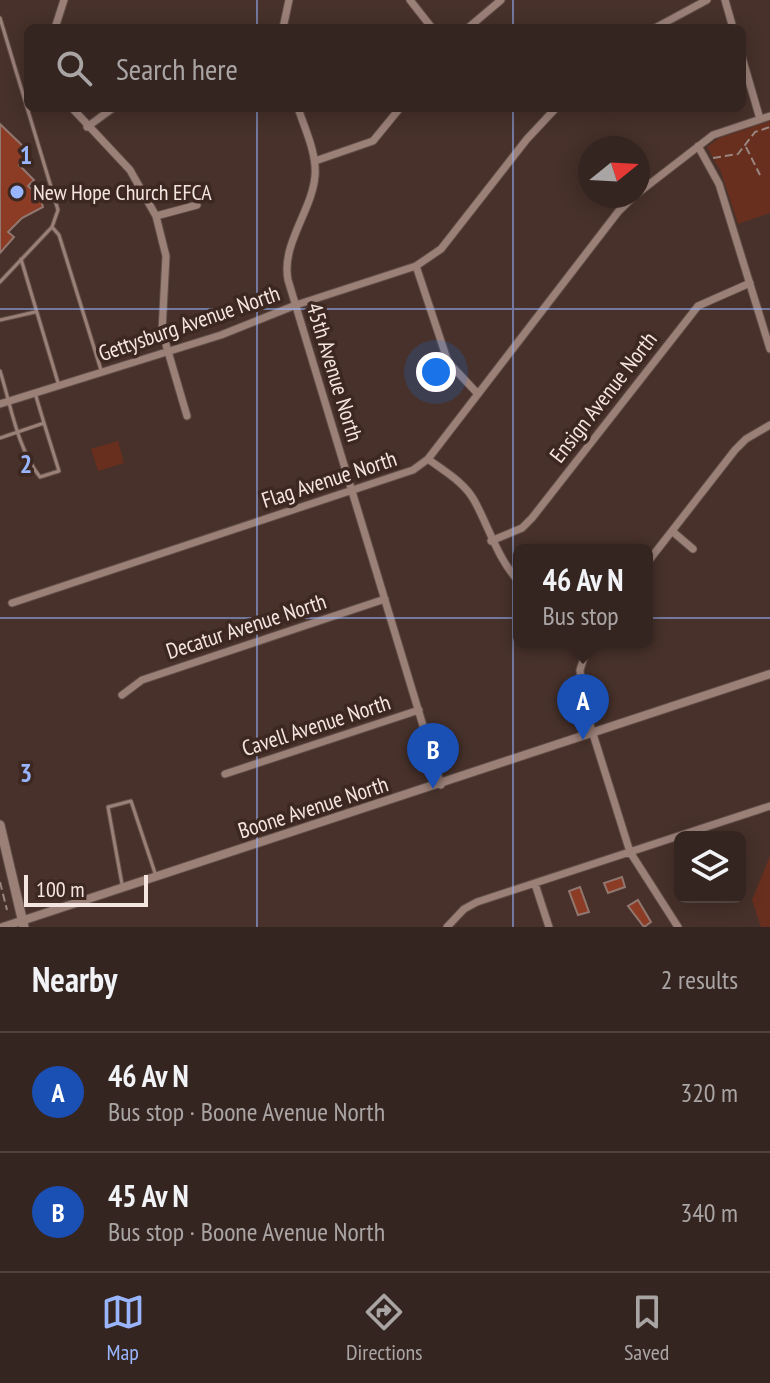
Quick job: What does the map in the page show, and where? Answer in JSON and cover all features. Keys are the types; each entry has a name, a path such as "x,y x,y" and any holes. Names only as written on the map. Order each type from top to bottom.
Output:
{"main road":[{"path":"0,825 24,924"}],"street":[{"path":"56,24 64,0"},
{"path":"284,24 289,0"},
{"path":"410,0 429,24"},
{"path":"473,24 501,0"},
{"path":"662,24 707,0"},
{"path":"725,0 732,24"},
{"path":"746,71 760,119"},
{"path":"75,112 130,170 156,216 166,256 162,331 187,416"},
{"path":"87,127 108,112"},
{"name":"45th Avenue North","path":"299,112 315,161 314,184 287,261 296,305 441,785"},
{"path":"315,161 373,141 397,112"},
{"name":"Gettysburg Avenue North","path":"0,404 168,352 296,305 416,266 441,249 527,139 552,112"},
{"name":"Flag Avenue North","path":"650,183 713,135 770,116"},
{"path":"698,146 709,161 770,349"},
{"path":"156,216 197,205"},
{"name":"Flag Avenue North","path":"12,603 404,474 428,459 622,208"},
{"path":"416,266 441,347 458,376 478,394"},
{"name":"Ensign Avenue North","path":"491,541 522,528 532,518 698,306 750,283"},
{"path":"653,555 735,450 770,425"},
{"path":"428,459 474,499 491,541 513,573"},
{"path":"672,531 693,549"},
{"name":"Decatur Avenue North","path":"122,695 142,680 385,599"},
{"path":"587,648 580,670 580,686 630,852 678,927"},
{"name":"Boone Avenue North","path":"3,927 24,924 123,888 770,674"},
{"name":"Cavell Avenue North","path":"225,774 419,710"},
{"path":"447,927 464,909 477,902 770,806"},
{"path":"535,884 549,927"}],"lane":[{"path":"0,18 24,97"},
{"path":"0,282 52,227 58,210 28,112"},
{"path":"52,227 59,235 102,373"},
{"path":"36,244 41,250"},
{"path":"21,259 59,386"},
{"path":"0,320 37,312"},
{"path":"0,371 31,466 40,477 59,471 35,393"},
{"path":"0,438 44,423"},
{"path":"123,888 108,807 131,801 156,877"}],"path":[{"path":"709,161 717,155 738,154 755,132 770,127"},
{"path":"745,147 760,175"},
{"path":"0,882 7,910"}],"shaded area":[{"path":"770,121 770,213 738,224 721,172 707,147 719,138"},
{"path":"118,441 124,463 98,471 91,449"},
{"path":"770,856 770,927 761,927 752,900"}],"building":[{"name":"New Hope Church EFCA","path":"0,124 28,151 19,165 34,180 28,186 40,197 43,207 22,218 8,232 14,237 0,253"},
{"path":"622,877 625,887 608,893 604,883"},
{"path":"580,887 589,912 578,915 569,891"},
{"path":"638,900 651,922 644,927 628,906"}],"place":[{"name":"New Hope Church EFCA","path":"17,192"},
{"name":"46 Av N","path":"583,740"},
{"name":"45 Av N","path":"433,789"}]}
